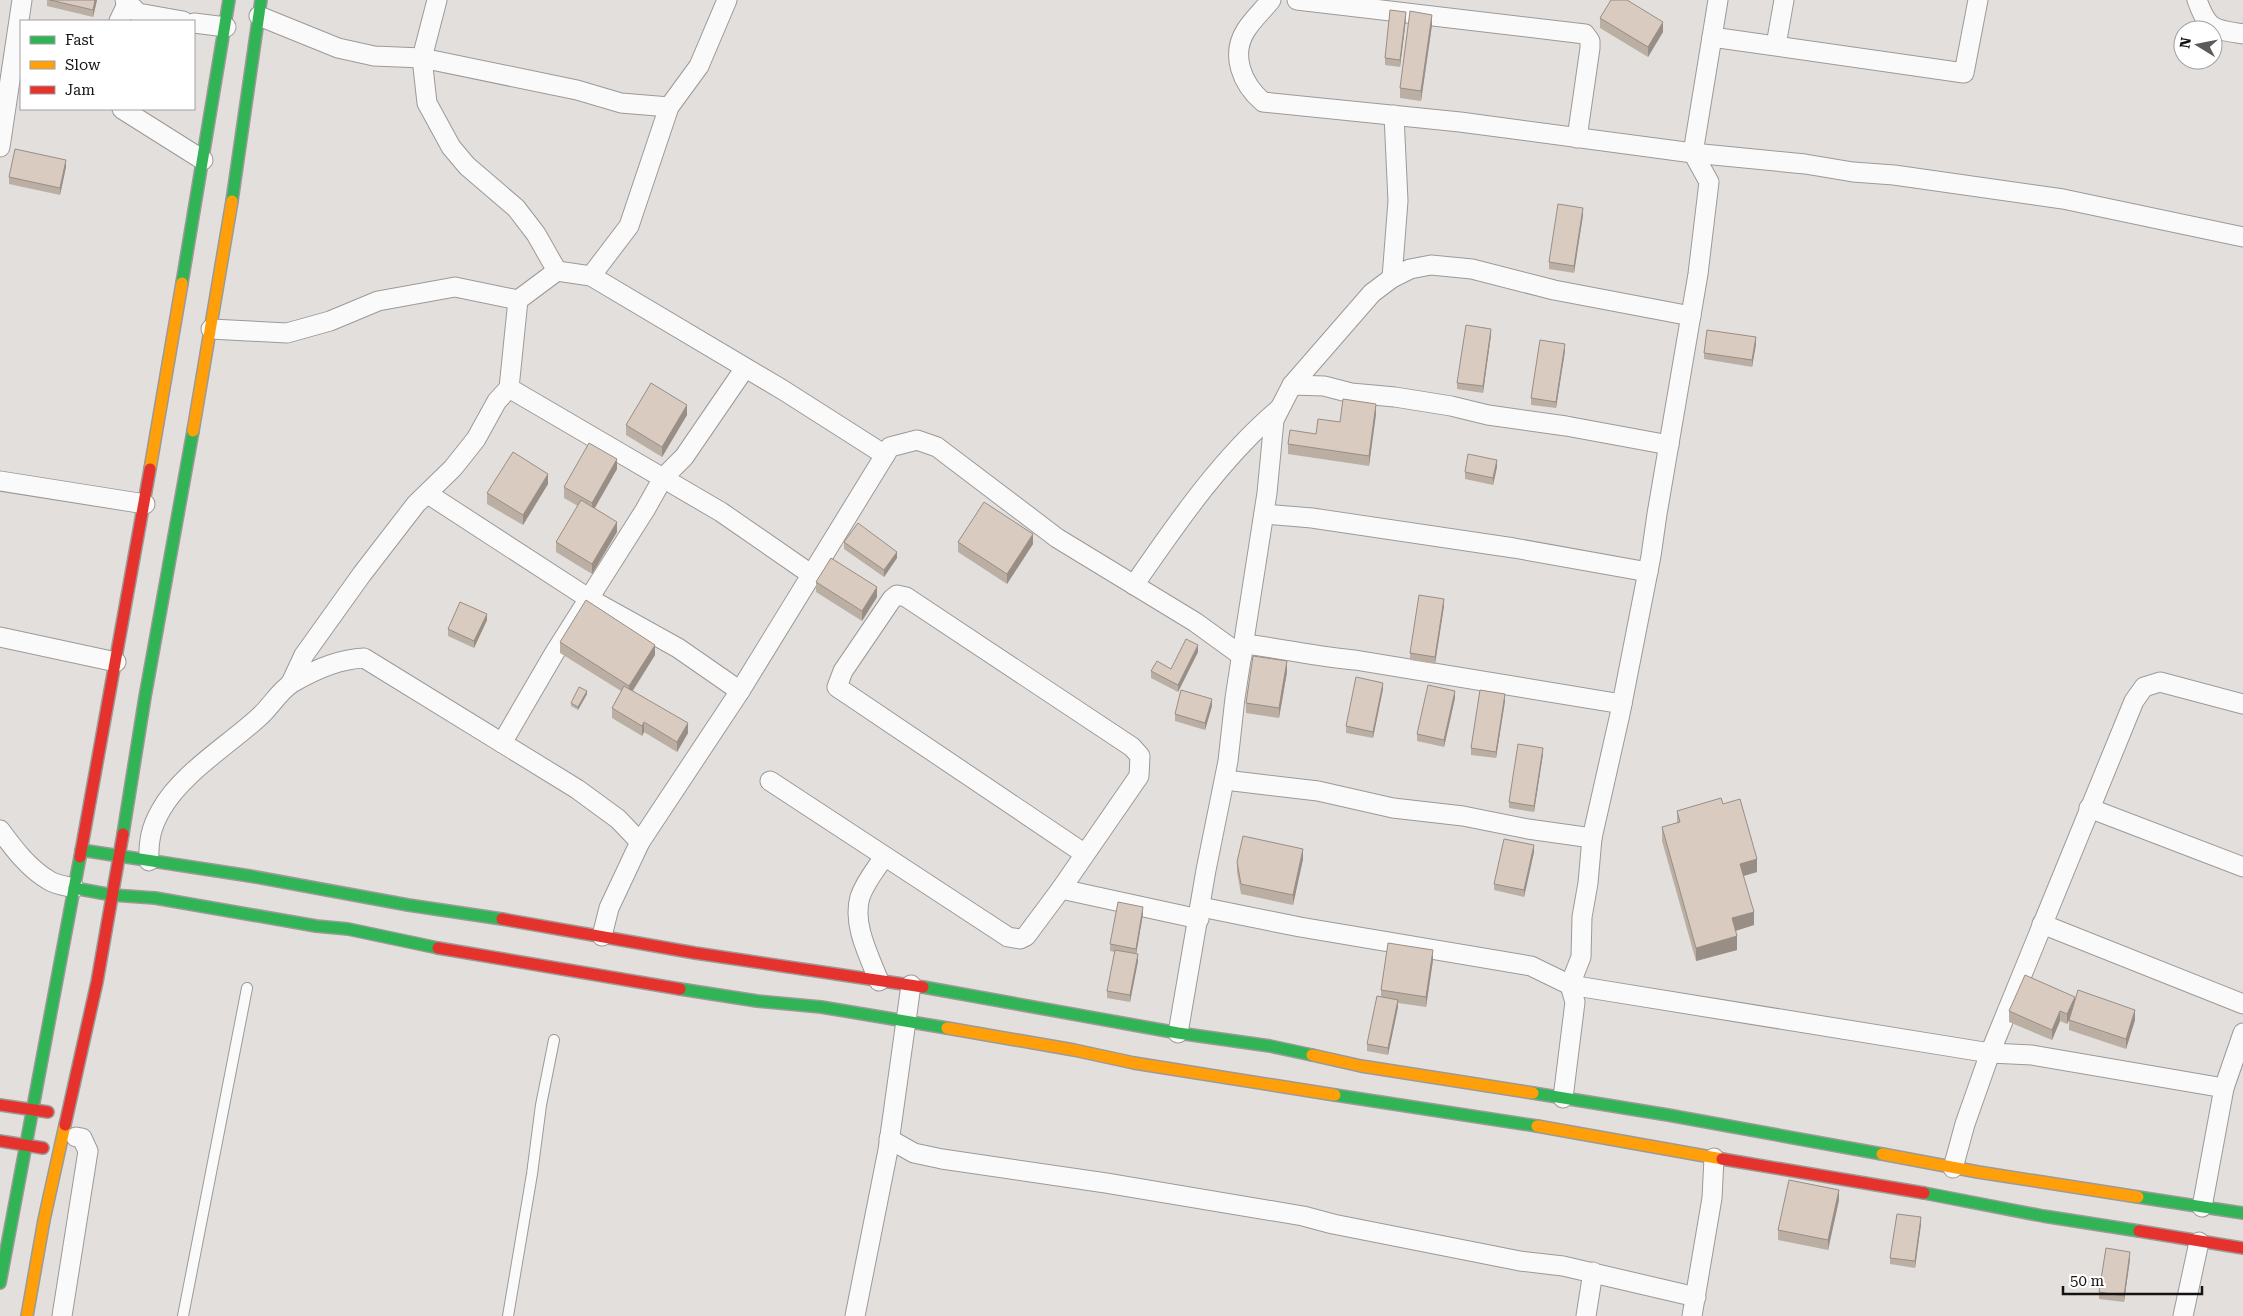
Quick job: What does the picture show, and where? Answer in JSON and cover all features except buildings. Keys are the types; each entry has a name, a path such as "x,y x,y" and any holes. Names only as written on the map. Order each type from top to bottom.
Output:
{"street":[{"path":"0,147 22,0"},
{"path":"0,1283 145,504 229,0"},
{"path":"437,0 422,58 426,103 450,147 467,166 516,208 536,234 557,270"},
{"path":"591,276 630,226 669,107 699,66 727,0"},
{"path":"1271,0 1245,31 1238,48 1238,62 1244,81 1252,93 1263,102 1394,115 1694,153 1805,164 1853,172 1894,175 2063,199 2243,237"},
{"path":"1297,0 1402,6 1584,34 1590,41 1590,48 1577,138"},
{"path":"1562,1098 1575,1002 1570,985 1581,957 1582,917 1592,838 1622,704 1648,572 1691,316 1709,182 1694,153 1718,0"},
{"path":"1776,45 1784,0"},
{"path":"1712,37 1964,74 1978,0"},
{"path":"2197,0 2204,19 2216,29 2243,34"},
{"path":"119,20 127,1 138,13 177,20"},
{"path":"27,1316 36,1258 106,936 144,702 211,329 249,98 260,8 338,48 374,56 422,58 577,90 621,103 669,107"},
{"path":"195,23 226,26"},
{"path":"124,110 203,160"},
{"path":"1392,278 1398,201 1394,115"},
{"path":"1178,1033 1206,870 1225,780 1264,514 1274,420 1292,385 1372,294 1392,278 1410,269 1431,265 1472,270 1554,290 1691,316"},
{"path":"149,861 148,842 152,827 161,808 201,766 259,718 291,684 304,655 356,582 416,504 453,468 476,439 497,401 508,388 518,300 557,270 591,276 745,368 885,455"},
{"path":"211,329 287,334 330,321 378,301 455,287 518,300"},
{"path":"502,743 588,598 645,510 663,478 684,457 745,368"},
{"path":"1292,385 1324,386 1351,393 1394,397 1451,406 1488,416 1566,426 1669,445"},
{"path":"508,388 721,512 812,575"},
{"path":"1134,585 1205,487 1264,422 1281,407"},
{"path":"602,936 609,908 640,842 740,691 890,447 917,440 937,447 1057,538 1243,650 1273,647 1320,657 1355,660 1622,704"},
{"path":"0,481 145,504"},
{"path":"428,494 588,598 678,648 740,691"},
{"path":"1264,514 1312,518 1514,548 1648,572"},
{"path":"770,781 1008,937 1020,939 1026,936 1061,888 1085,854 1139,776 1140,756 1132,747 906,597 898,595 892,598 843,671 837,687 1085,854"},
{"path":"0,637 116,662"},
{"path":"291,684 342,659 364,658 576,789 607,810 640,842"},
{"path":"1953,1168 1965,1124 1990,1053 2134,701 2144,687 2160,682 2243,704"},
{"path":"1225,780 1318,791 1394,808 1463,816 1528,829 1592,838"},
{"path":"2089,808 2243,867"},
{"path":"0,830 13,848 30,866 52,882 74,888 155,898 316,926 348,929 394,940 489,958 758,1001 821,1007 989,1035 1134,1063 1542,1127 2199,1242 2243,1248"},
{"path":"81,850 250,876 408,905 695,953 911,985 1178,1033 1270,1046 1361,1066 1668,1115 1953,1168 2243,1213"},
{"path":"879,980 859,924 859,899 865,884 884,856"},
{"path":"1061,888 1200,913 1261,920 1531,966 1570,985 1990,1053 2032,1055 2224,1088"},
{"path":"2042,924 2243,1004"},
{"path":"855,1316 889,1140 911,985"},
{"path":"2202,1207 2224,1088 2243,1033"},
{"path":"0,1105 66,1115"},
{"path":"66,1115 76,1137"},
{"path":"0,1141 59,1151 76,1137 82,1138 88,1151 62,1316"},
{"path":"889,1140 914,1153 942,1159 1201,1198 1303,1216 1343,1226 1520,1261 1593,1272 1696,1297"},
{"path":"1692,1316 1712,1198 1714,1158"},
{"path":"2183,1316 2199,1242"},
{"path":"1586,1316 1593,1272"}],"lane":[{"path":"183,1316 248,988"},
{"path":"508,1316 532,1174 541,1105 554,1040"}],"traffic: fast":[{"path":"182,283 229,0"},
{"path":"232,201 261,0"},
{"path":"123,834 145,697 193,431"},
{"path":"81,850 250,876 408,905 502,919"},
{"path":"0,1283 80,857"},
{"path":"74,888 112,895 155,898 316,926 348,929 438,948"},
{"path":"923,987 1178,1033 1270,1046 1312,1055"},
{"path":"680,989 757,1001 821,1007 947,1028"},
{"path":"1533,1093 1668,1115 1882,1154"},
{"path":"1335,1095 1537,1126"},
{"path":"1924,1193 2043,1216 2139,1231"},
{"path":"2138,1197 2243,1213"}],"traffic: slow":[{"path":"193,431 232,201"},
{"path":"150,469 182,283"},
{"path":"947,1028 1074,1050 1134,1063 1335,1095"},
{"path":"1312,1055 1361,1066 1533,1093"},
{"path":"27,1316 44,1220 65,1125"},
{"path":"1537,1126 1722,1159"},
{"path":"1882,1154 1978,1172 2138,1197"}],"traffic: jam":[{"path":"80,857 150,469"},
{"path":"65,1125 97,982 123,834"},
{"path":"502,919 695,953 923,987"},
{"path":"438,948 680,989"},
{"path":"0,1105 48,1112"},
{"path":"0,1141 43,1148"},
{"path":"1722,1159 1924,1193"},
{"path":"2139,1231 2243,1248"}]}
